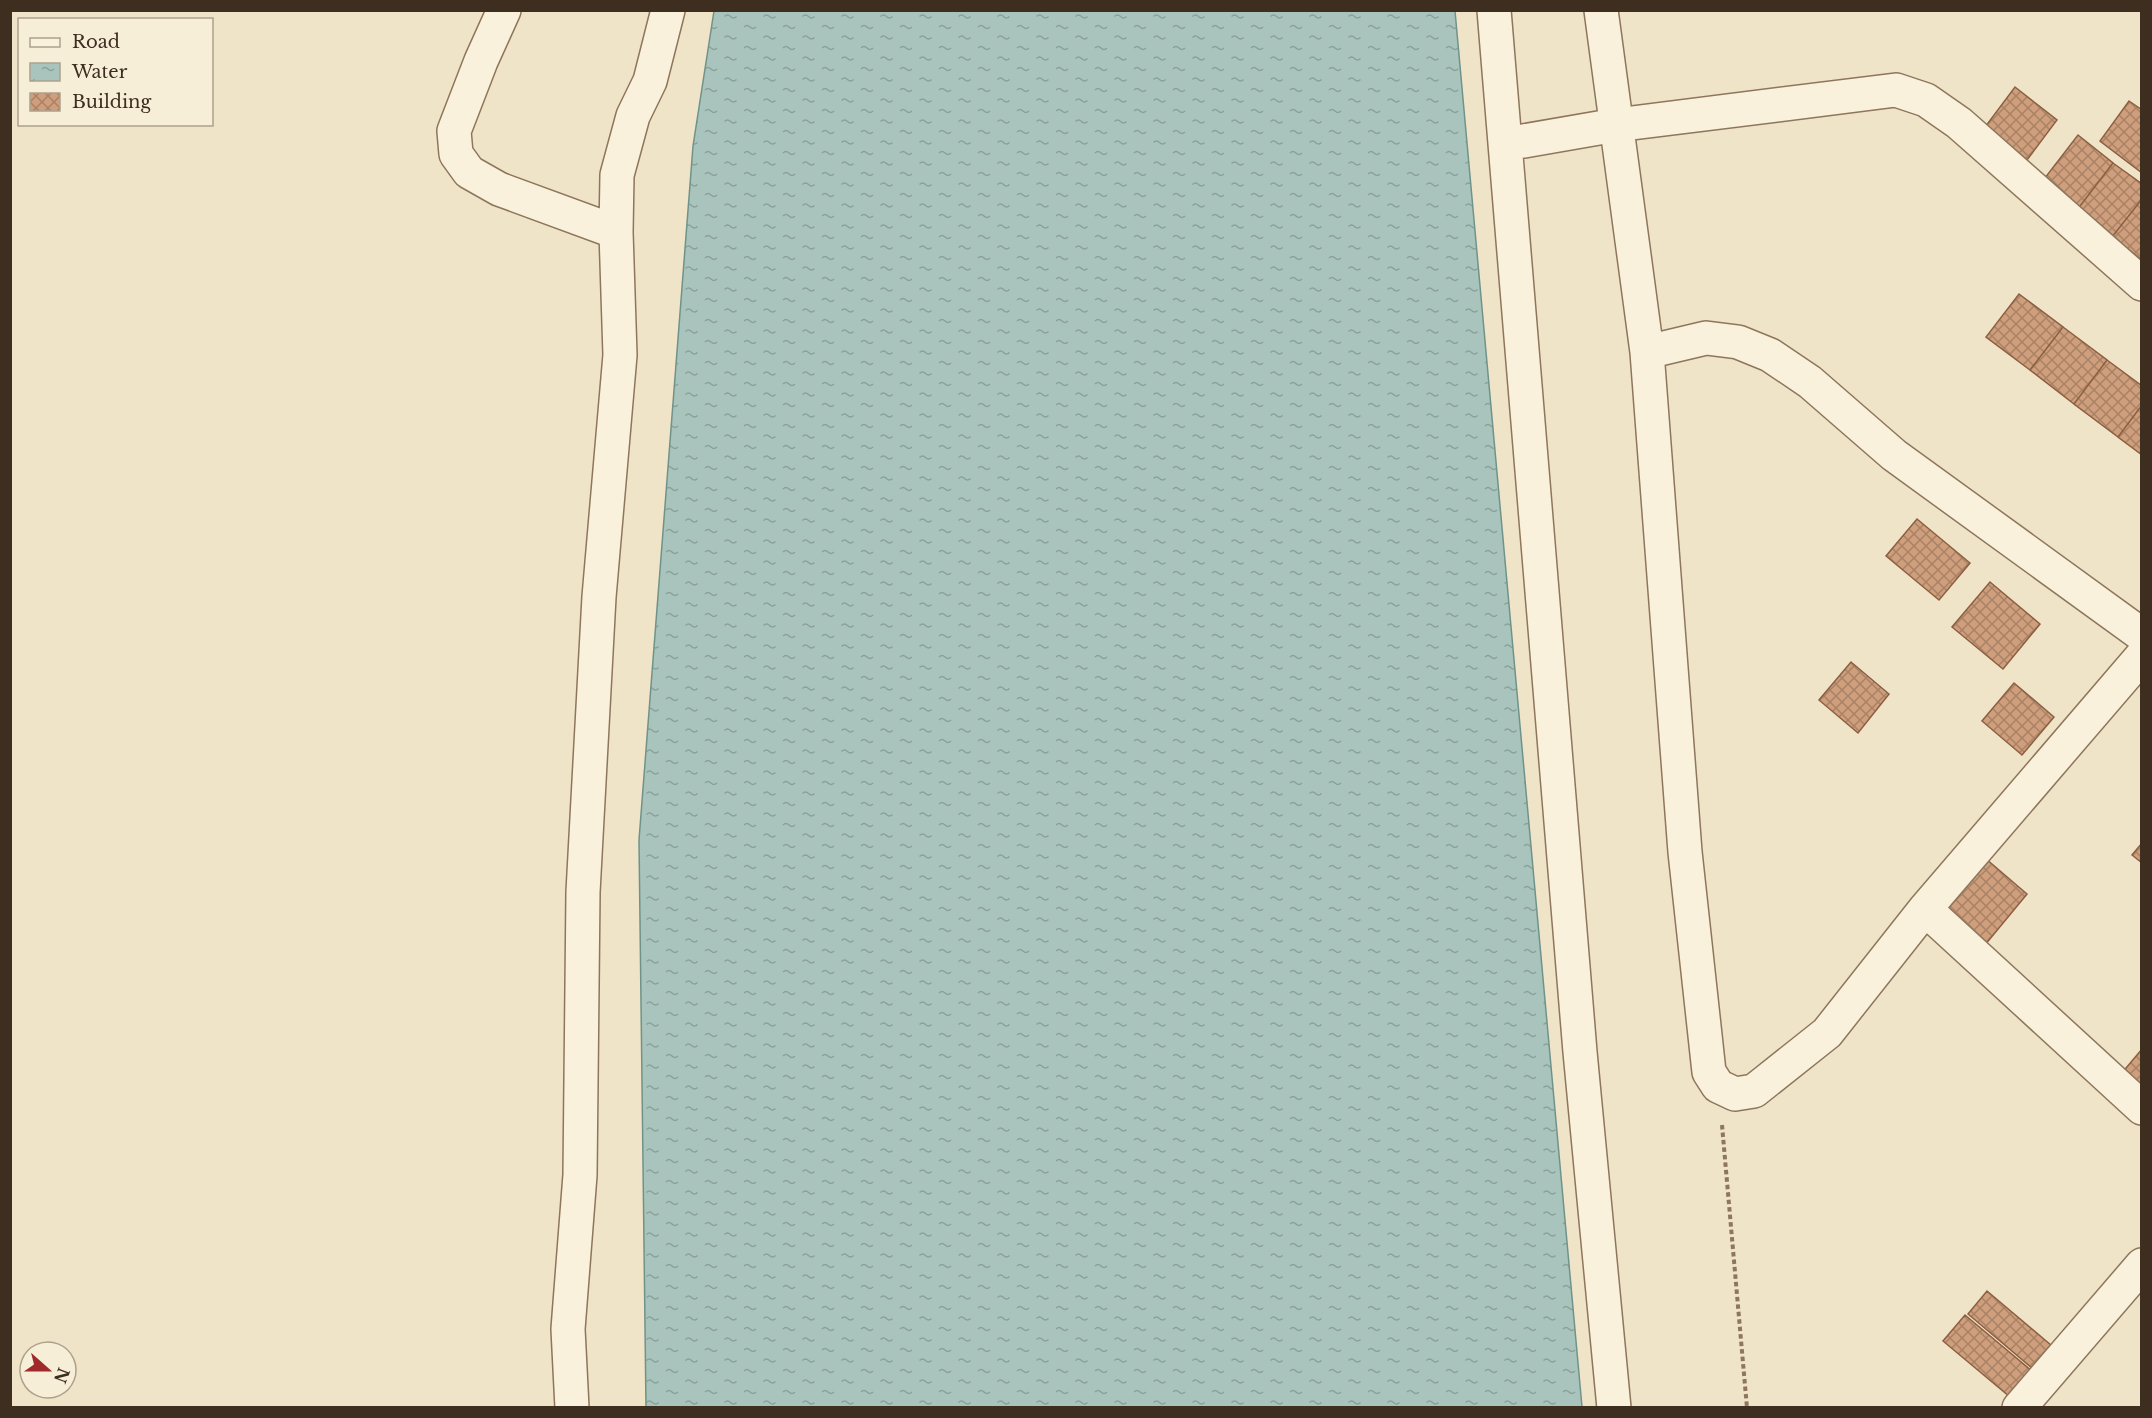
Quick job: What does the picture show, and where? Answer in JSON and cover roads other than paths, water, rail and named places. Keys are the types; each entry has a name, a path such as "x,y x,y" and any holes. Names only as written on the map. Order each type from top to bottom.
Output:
{"street":[{"path":"504,10 454,131 456,154 469,172 499,189 616,231"},
{"path":"572,1407 568,1329 580,1175 583,892 599,597 620,355 616,231 617,175 633,116 650,81 662,41 668,10"},
{"path":"1494,10 1579,1040 1614,1407"},
{"path":"1601,10 1647,352 1685,852 1709,1072 1718,1086 1735,1094 1754,1091 1827,1033 1925,909 2142,656"},
{"path":"1506,144 1616,125 1896,90 1926,100 1959,123 2142,284"},
{"path":"1647,352 1706,338 1738,342 1770,355 1810,382 1894,455 2142,635"},
{"path":"1925,909 2142,1108"},
{"path":"2031,1403 2142,1265"}],"water":[{"path":"714,11 1455,11 1582,1407 646,1407 639,840 693,146"}]}
